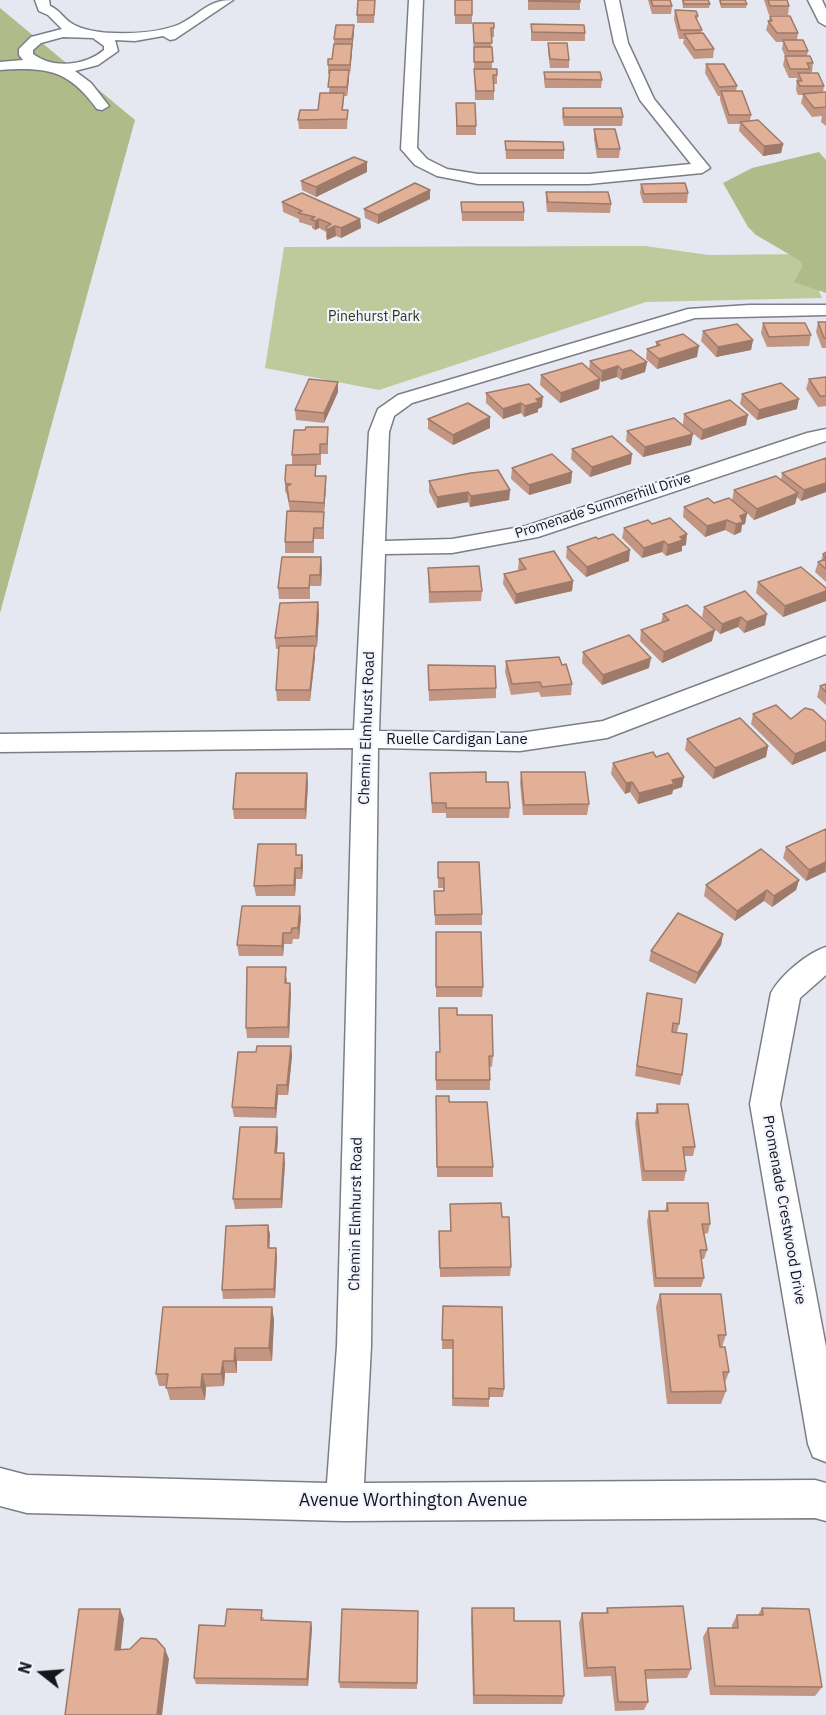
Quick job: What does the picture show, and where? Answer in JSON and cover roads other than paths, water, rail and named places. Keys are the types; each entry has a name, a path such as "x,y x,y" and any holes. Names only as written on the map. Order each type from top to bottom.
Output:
{"street":[{"path":"0,66 76,66 177,34 226,0"},
{"path":"416,0 410,148 421,162 442,173 478,179 590,179 702,168 647,100 621,43 612,0"},
{"path":"815,0 826,22"},
{"path":"91,90 95,82 90,71 104,57 111,44 66,26 43,4 39,14 44,34 33,43 26,55 44,65 69,72 91,90 102,106"},
{"path":"0,58 60,34 139,37 186,27"},
{"name":"Chemin Elmhurst Road","path":"344,1502 354,1346 366,739 378,432 385,413 405,399 694,313 826,310"},
{"name":"Promenade Summerhill Drive","path":"375,548 452,546 531,532 814,437 826,435"},
{"name":"Ruelle Cardigan Lane","path":"0,742 366,739 520,742 607,729 826,645"},
{"name":"Promenade Crestwood Drive","path":"826,957 786,993 765,1104 826,1444"},
{"name":"Avenue Worthington Avenue","path":"0,1487 27,1494 344,1502 803,1499 826,1502"}],"park label":[{"name":"Pinehurst Park","path":"374,317"}]}
